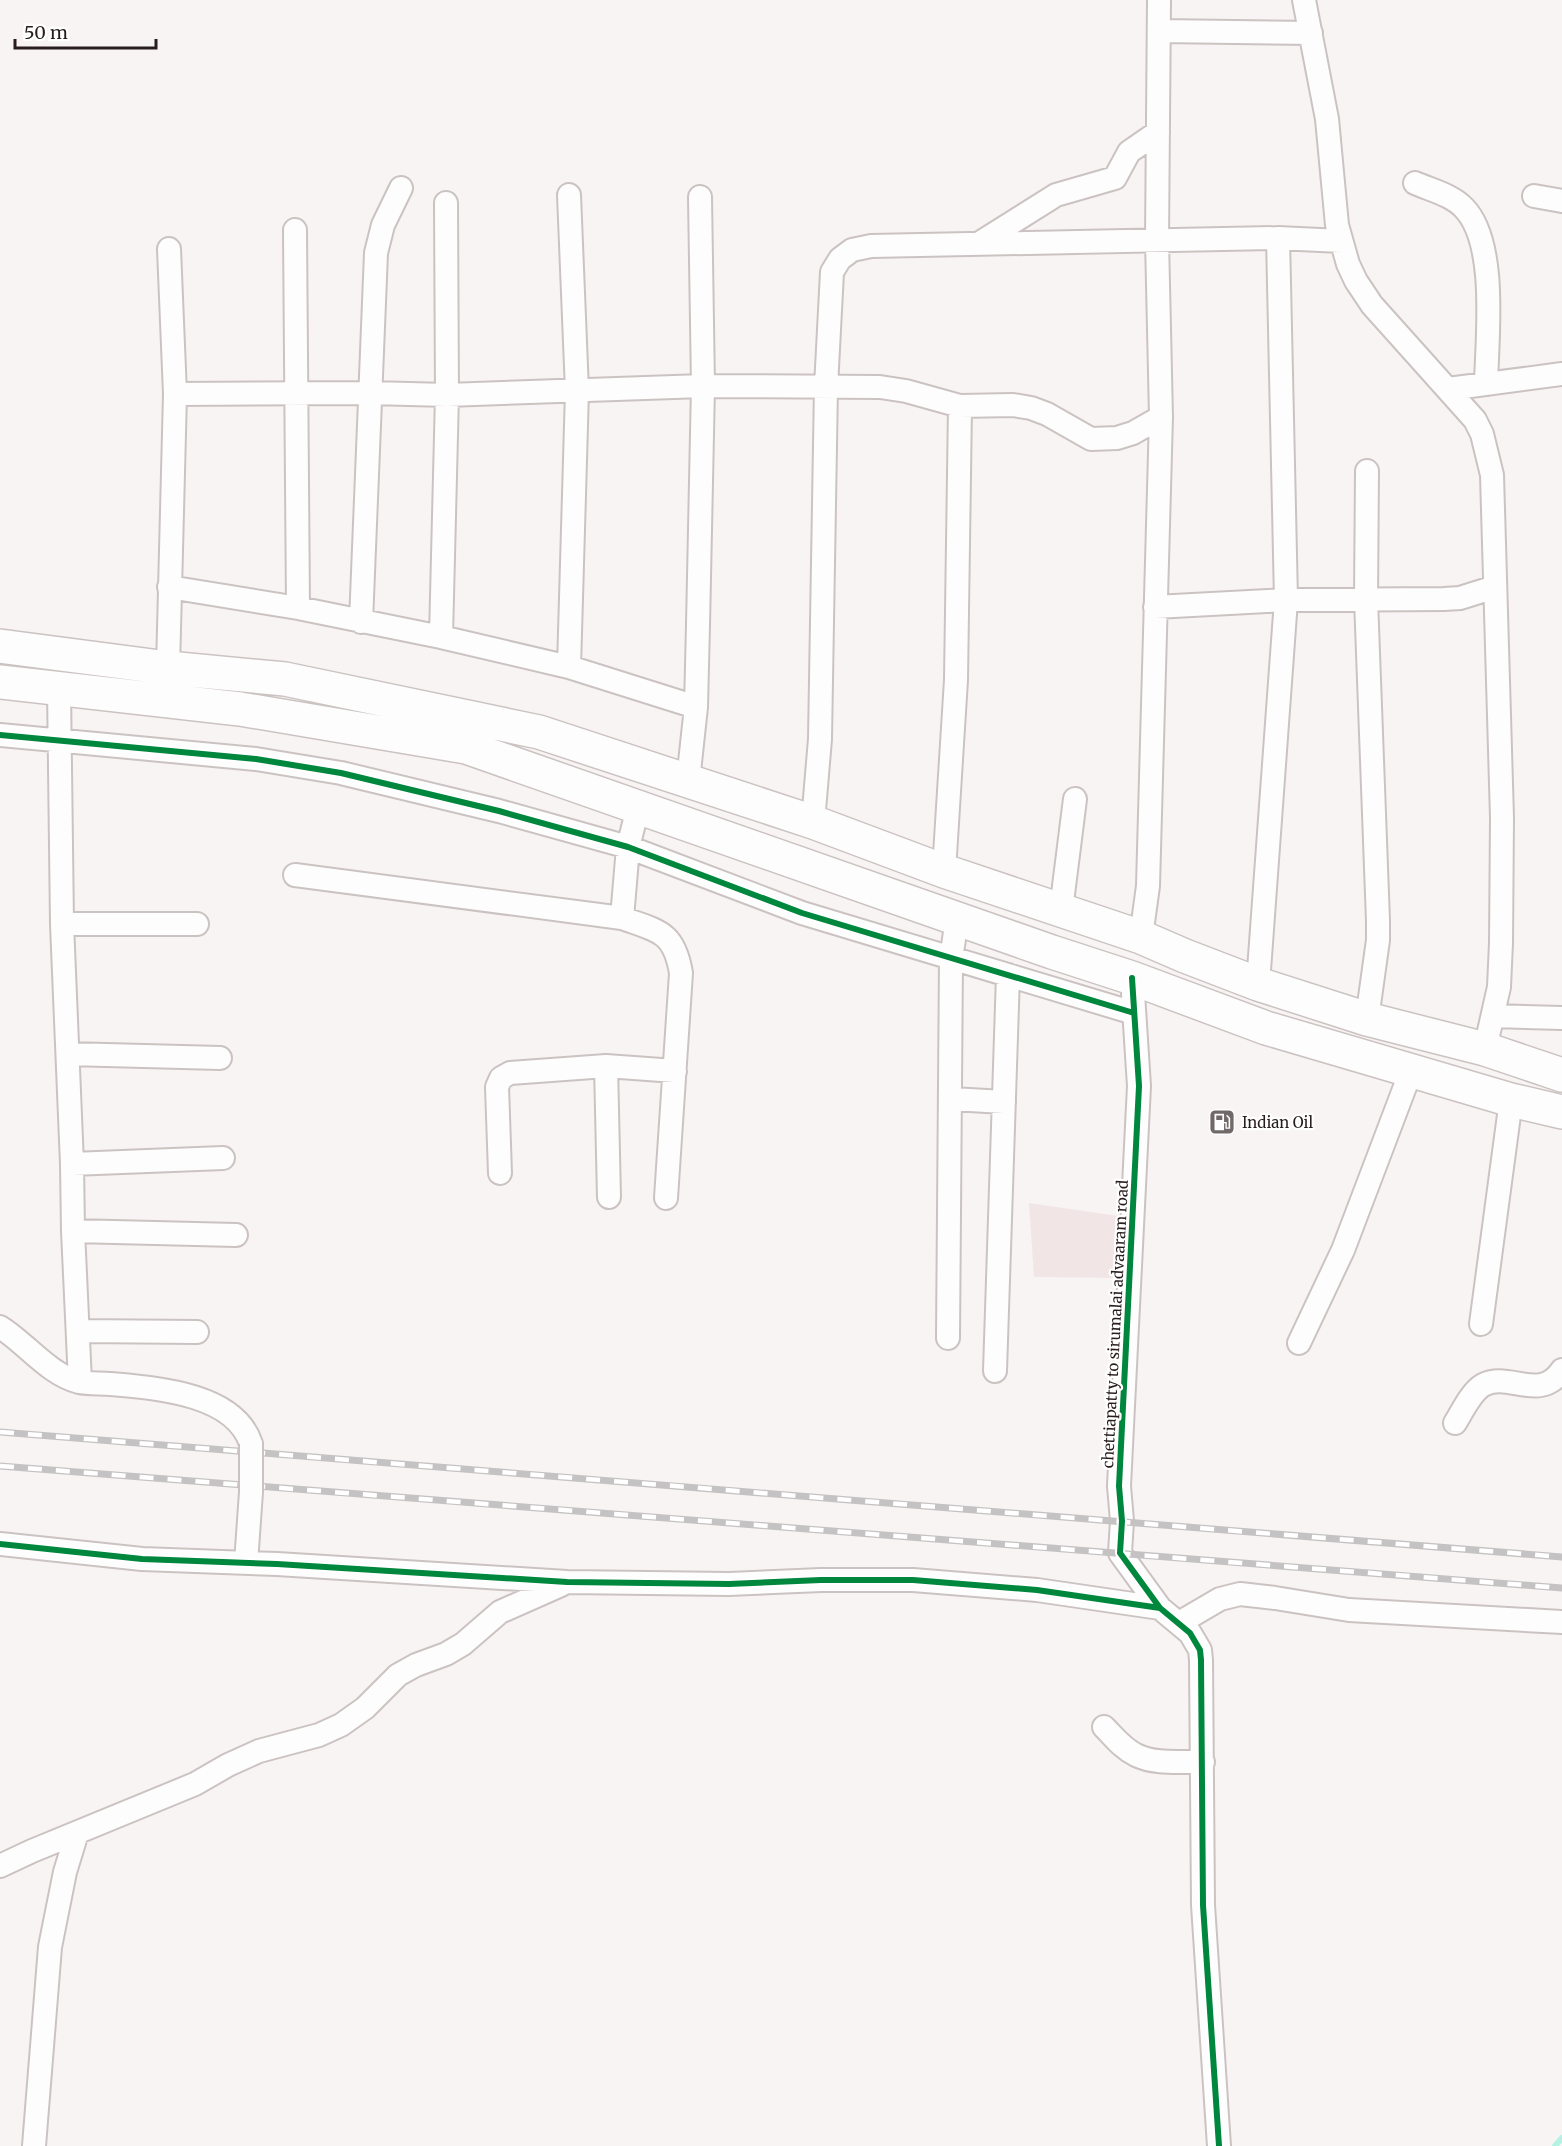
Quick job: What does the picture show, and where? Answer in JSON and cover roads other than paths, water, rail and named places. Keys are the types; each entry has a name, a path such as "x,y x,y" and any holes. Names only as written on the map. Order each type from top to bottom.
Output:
{"highway":[{"path":"0,646 168,668 285,680 539,732 813,822 944,871 1141,937 1258,984 1367,1019 1485,1049 1562,1075"},
{"path":"0,682 240,709 466,747 1132,978 1266,1028 1511,1100 1562,1112"}],"street":[{"path":"1141,937 1148,886 1161,417 1157,240 1159,0"},
{"path":"1304,0 1327,120 1337,225 1356,281 1372,305 1475,420 1488,454 1494,504 1502,872 1499,987 1485,1049"},
{"path":"1159,31 1311,33"},
{"path":"978,244 1056,195 1115,178 1129,152 1158,132"},
{"path":"1415,183 1464,207 1475,222 1482,239 1488,271 1486,384"},
{"path":"361,622 378,240 401,188"},
{"path":"569,195 577,391 569,667"},
{"path":"1534,196 1562,201"},
{"path":"687,781 696,707 703,386 700,197"},
{"path":"441,637 447,395 446,203"},
{"path":"296,230 298,608"},
{"path":"813,822 820,729 826,387 832,272 840,259 852,250 871,246 1278,238 1341,241"},
{"path":"1258,984 1286,600 1278,238"},
{"path":"168,668 175,394 169,249"},
{"path":"1448,389 1562,374"},
{"path":"175,394 447,395 703,386 880,387 906,391 960,406 1013,405 1031,408 1047,414 1091,439 1117,438 1134,433 1161,417"},
{"path":"944,871 956,680 960,406"},
{"path":"1367,471 1366,599 1378,921 1378,940 1367,1019"},
{"path":"170,587 298,608 441,637 569,667 696,707"},
{"path":"1155,607 1286,600 1460,598 1495,587"},
{"path":"59,689 62,924 80,1382"},
{"path":"0,735 256,759 341,773 498,811 628,847 802,913 1134,1013"},
{"path":"1061,910 1075,799"},
{"path":"622,918 628,847 638,807"},
{"path":"295,875 622,918 660,931 671,940 679,958 681,974 666,1198"},
{"path":"948,1338 951,959 957,919"},
{"path":"62,924 196,924"},
{"path":"995,1371 1008,975"},
{"name":"chettiapatty to sirumalai advaaram road","path":"1132,978 1139,1086 1119,1486 1122,1521 1120,1553 1160,1608 1190,1633 1196,1642 1202,1660 1203,1905 1219,2146"},
{"path":"1493,1016 1562,1018"},
{"path":"68,1054 220,1058"},
{"path":"500,1173 497,1087 501,1078 510,1073 606,1066 675,1071"},
{"path":"606,1066 609,1197"},
{"path":"1299,1343 1348,1239 1411,1071"},
{"path":"951,1100 1004,1102"},
{"path":"1481,1324 1511,1100"},
{"path":"72,1164 223,1158"},
{"path":"73,1231 236,1235"},
{"path":"0,1327 64,1376 80,1382 164,1389 208,1402 227,1414 244,1429 251,1444 251,1492 246,1563"},
{"path":"79,1331 197,1332"},
{"path":"1455,1423 1478,1389 1485,1384 1498,1382 1533,1386 1546,1384 1556,1379 1562,1370"},
{"path":"0,1544 142,1559 567,1582 729,1584 821,1580 913,1580 1037,1590 1160,1608"},
{"path":"0,1866 195,1784 259,1751 319,1735 341,1725 365,1708 398,1676 416,1665 446,1654 463,1644 500,1612 567,1582"},
{"path":"1179,1623 1220,1599 1240,1594 1349,1610 1562,1622"},
{"path":"1104,1727 1125,1748 1137,1756 1153,1760 1203,1761"},
{"path":"34,2146 50,1947 65,1872 77,1833"}],"waterway":[{"path":"1555,2146 1562,2138"}],"railway":[{"path":"0,1432 1562,1557"},
{"path":"0,1466 1562,1588"}],"place":[{"name":"Indian Oil","path":"1222,1122"}]}
